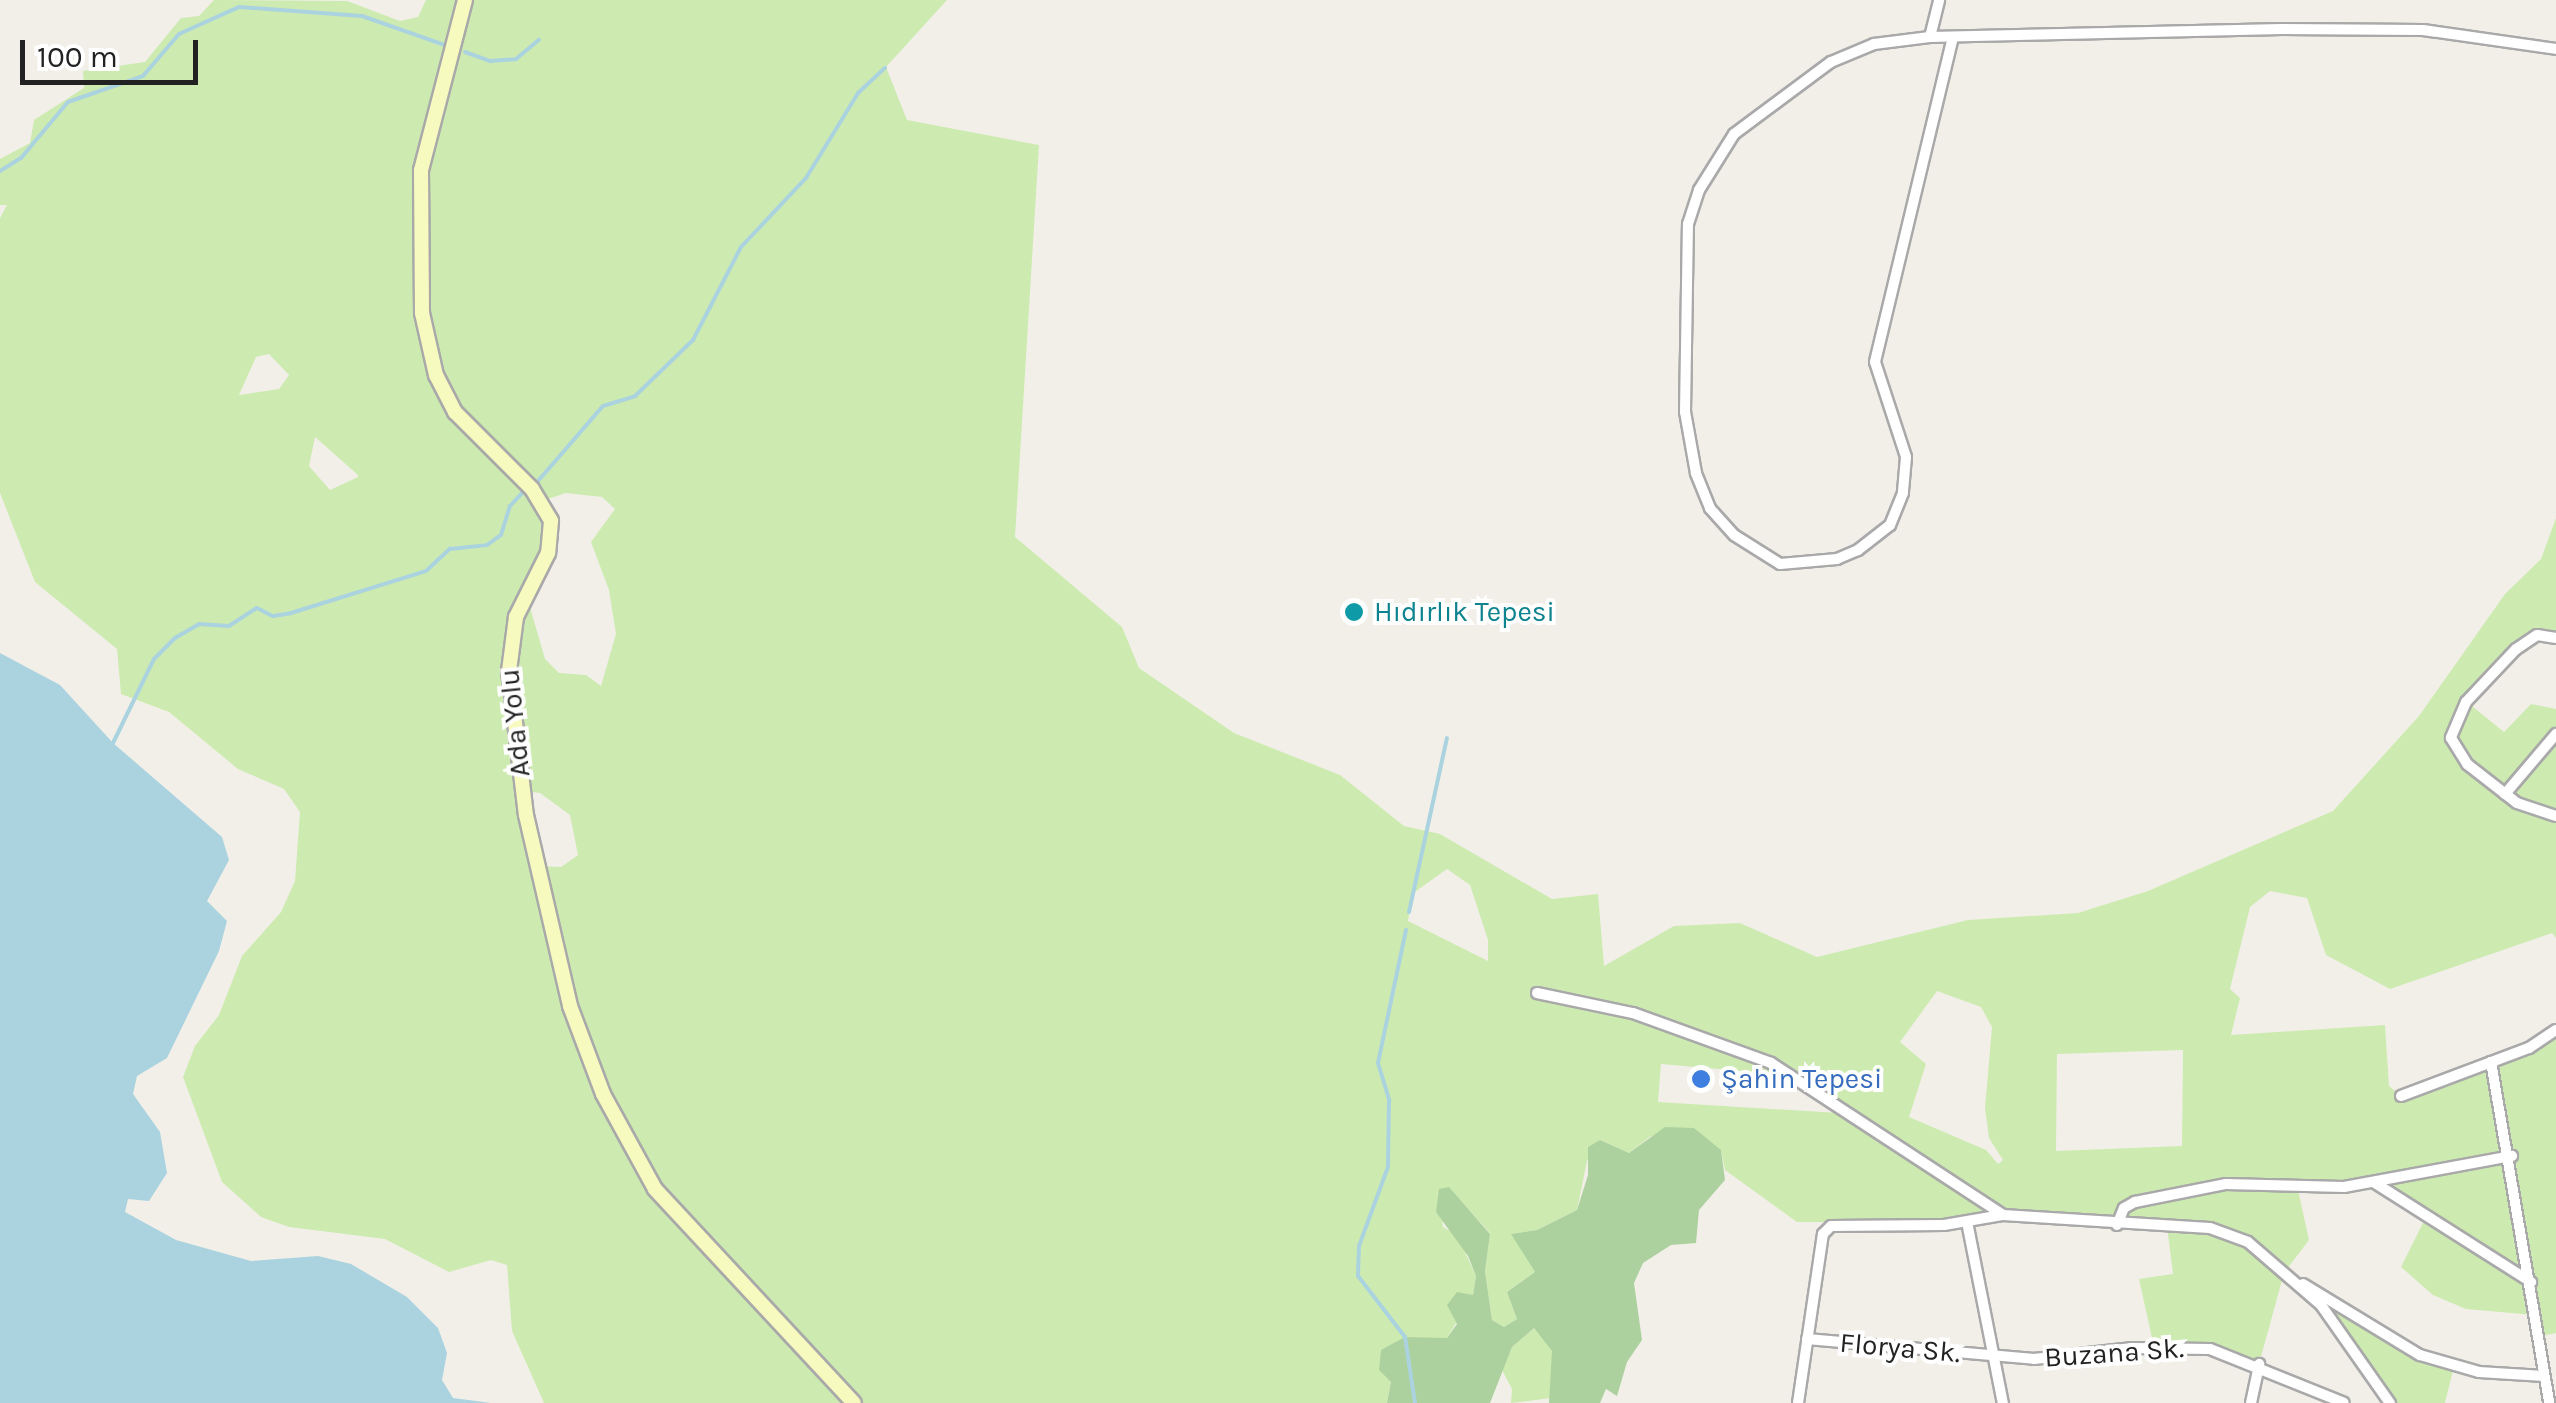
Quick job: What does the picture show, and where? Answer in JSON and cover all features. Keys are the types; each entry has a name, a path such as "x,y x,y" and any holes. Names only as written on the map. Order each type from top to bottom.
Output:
{"street":[{"name":"Ada Yolu","path":"465,0 421,170 422,314 436,375 455,412 532,490 552,521 548,553 514,627 509,671 526,815 570,1006 615,1122 654,1189 854,1403"},
{"path":"1930,37 1939,0"},
{"path":"1952,41 1875,362 1906,458 1902,494 1890,526 1858,550 1836,560 1780,564 1734,535 1710,508 1696,474 1685,412 1688,224 1706,178 1734,134 1831,62 1874,44 1930,37 1952,41 2423,30 2556,50"},
{"path":"2556,638 2537,635 2516,649 2454,722 2451,738 2467,764 2506,794 2556,816"},
{"path":"2506,794 2556,734"},
{"path":"1537,993 1633,1013 1771,1063 2003,1215"},
{"path":"2401,1096 2491,1062 2556,1030"},
{"path":"2491,1062 2512,1156 2548,1403"},
{"path":"2117,1225 2124,1208 2135,1202 2226,1184 2310,1190 2512,1156"},
{"path":"2375,1182 2530,1282"},
{"path":"1798,1403 1823,1234 1834,1224 1967,1222 2003,1215 2210,1228 2248,1242 2342,1329 2390,1403"},
{"path":"1967,1222 2004,1403"},
{"path":"2291,1278 2420,1355 2479,1372 2548,1383"},
{"name":"Florya Sk.","path":"1808,1339 1992,1357"},
{"name":"Buzana Sk.","path":"1992,1357 2172,1346 2210,1349 2259,1364 2344,1403"},
{"path":"2251,1403 2259,1364"}],"green space":[{"path":"214,0 347,1 400,21 418,17 426,0 947,0 886,67 907,120 1039,145 1015,537 1122,627 1139,668 1234,733 1340,775 1404,826 1440,834 1552,899 1598,894 1604,966 1674,926 1740,923 1817,957 1968,920 2078,913 2148,891 2333,811 2419,716 2505,594 2541,559 2556,518 2556,638 2537,635 2467,702 2504,732 2531,704 2556,709 2556,938 2552,933 2390,989 2326,955 2307,898 2270,891 2250,907 2230,989 2240,998 2231,1035 2385,1025 2389,1086 2401,1096 2556,1030 2556,1333 2537,1337 2534,1315 2466,1309 2433,1295 2401,1267 2425,1219 2375,1183 2298,1190 2309,1240 2284,1273 2259,1364 2154,1347 2139,1279 2173,1274 2167,1226 2003,1215 1967,1222 1797,1222 1725,1170 1721,1150 1651,1136 1629,1153 1600,1140 1587,1161 1577,1210 1537,1230 1512,1234 1535,1272 1507,1292 1517,1319 1504,1327 1492,1320 1485,1271 1490,1233 1449,1188 1439,1189 1443,1227 1457,1235 1476,1276 1473,1295 1447,1338 1391,1382 1387,1403 544,1403 512,1331 507,1265 491,1260 449,1272 385,1239 289,1227 261,1217 222,1182 183,1077 195,1046 219,1015 242,956 281,912 295,881 300,812 284,789 238,769 169,712 121,694 117,649 35,582 0,493 0,218 7,205 0,205 0,159 30,143 34,120 84,88 83,71 145,62 181,18 199,16","holes":["269,354 289,375 279,389 239,395 256,357","315,437 358,475 330,490 309,466","566,493 602,497 615,509 591,542 609,590 616,634 601,686 586,675 559,673 545,659 527,597 551,521 542,501","523,791 540,793 570,815 578,855 561,867 537,866","1447,869 1470,885 1488,940 1488,961 1408,921 1412,894","1937,991 1981,1007 1992,1027 1985,1108 1989,1138 2003,1160 1998,1164 1986,1150 1909,1117 1926,1064 1900,1042","2183,1050 2182,1146 2056,1151 2057,1054","1661,1064 1787,1075 1839,1113 1658,1102"]},
{"path":"1665,1127 1694,1128 1721,1150 1725,1180 1699,1210 1696,1243 1671,1245 1643,1263 1634,1283 1642,1340 1627,1362 1617,1396 1606,1389 1600,1403 1549,1403 1552,1351 1534,1328 1512,1347 1490,1403 1387,1403 1391,1382 1379,1370 1381,1350 1405,1337 1447,1338 1457,1324 1447,1305 1457,1292 1473,1295 1476,1276 1468,1256 1436,1212 1439,1189 1449,1187 1490,1234 1485,1271 1492,1320 1504,1327 1517,1319 1507,1292 1535,1272 1511,1234 1537,1230 1577,1210 1588,1175 1588,1147 1600,1140 1629,1153"},
{"path":"2314,1289 2383,1337 2454,1366 2445,1403 2390,1403"},
{"path":"1534,1328 1553,1351 1551,1398 1511,1403 1512,1389 1502,1370 1512,1347"}],"water":[{"path":"0,653 60,685 113,743 222,837 229,860 207,901 227,921 219,951 167,1058 137,1076 133,1094 160,1132 167,1173 149,1201 128,1199 125,1212 176,1240 251,1261 318,1256 351,1264 407,1297 438,1328 447,1353 442,1380 453,1398 491,1403 0,1403"}],"waterway":[{"path":"0,171 21,158 68,102 143,76 179,34 239,7 362,16 445,45"},
{"path":"465,52 490,61 516,59 539,40"},
{"path":"538,481 603,406 635,396 693,340 741,247 806,178 858,93 885,68"},
{"path":"113,743 154,659 175,638 199,624 229,626 257,608 273,616 291,613 426,571 450,549 487,545 501,535 510,506 523,492"},
{"path":"1409,912 1447,738"},
{"path":"1406,930 1378,1063 1389,1100 1388,1167 1359,1246 1358,1276 1405,1337 1415,1403"}],"place":[{"name":"Hıdırlık Tepesi","path":"1354,612"},
{"name":"Şahin Tepesi","path":"1701,1079"}]}
